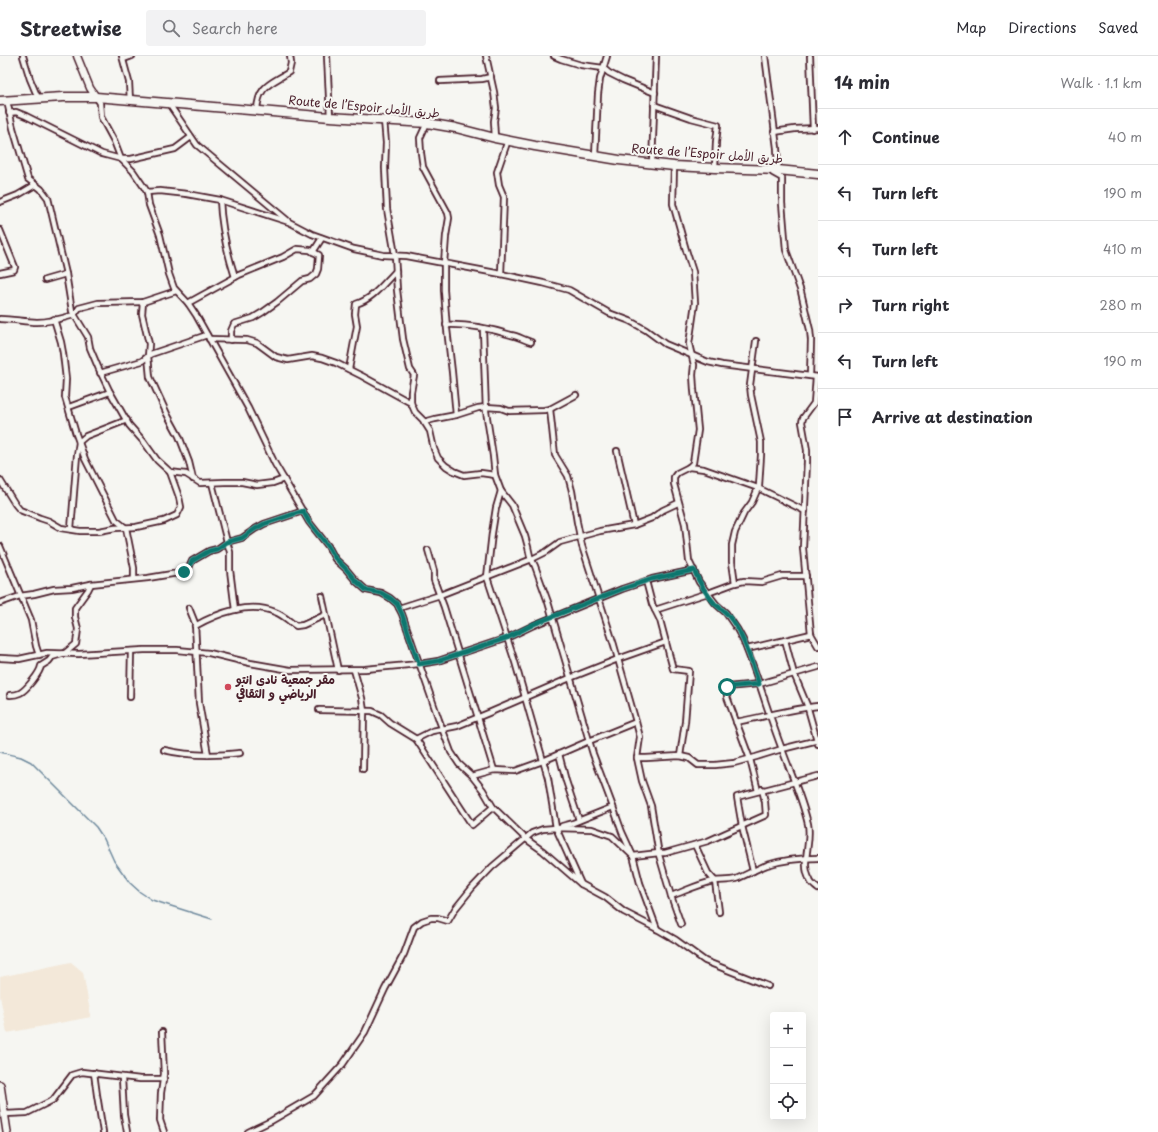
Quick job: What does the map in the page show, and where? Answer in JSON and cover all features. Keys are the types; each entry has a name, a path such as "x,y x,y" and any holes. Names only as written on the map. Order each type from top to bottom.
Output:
{"highway":[{"name":"Route de l’Espoir طريق الأمل","path":"4,101 38,98 96,97 330,117 427,123 456,128 495,138 595,156 652,164 715,168 775,169 818,174"}],"main road":[{"path":"76,56 90,88 96,97"},
{"path":"0,1089 8,1132"}],"street":[{"path":"23,56 38,98"},
{"path":"130,101 129,82 123,58 132,56"},
{"path":"256,111 257,101 268,84 289,72 291,63 290,56"},
{"path":"327,56 330,117"},
{"path":"486,56 496,108 494,121 495,138"},
{"path":"554,56 566,58 581,65 603,68 614,75 655,93"},
{"path":"595,156 598,94 600,79 607,56"},
{"path":"652,164 656,56"},
{"path":"764,56 777,148 775,169 773,173 782,178 782,203 786,250 801,292 810,330 810,376"},
{"path":"774,132 816,128 810,56"},
{"path":"440,81 482,79 491,77"},
{"path":"96,97 100,103 100,117 114,141 120,159 133,171 144,187 160,235 169,274 174,288 188,303 208,337 248,408 275,464 309,522 328,546 335,558 356,581 366,590 381,593 397,604 402,614 442,729 459,764 472,776 493,806 526,839 543,851 581,884 605,898 624,912 676,940 705,960 768,986"},
{"path":"0,480 20,510 49,521 62,528 99,531 115,528 136,527 164,521 177,515 181,507 170,472 157,460 127,420 100,372 90,348 88,337 72,311 66,274 48,198 41,189 28,179 9,113 4,101"},
{"path":"169,103 196,145 289,222"},
{"path":"654,105 691,118 718,125 715,168"},
{"path":"9,113 16,112 26,116 102,154 120,159 131,159 175,149 191,137"},
{"path":"384,120 386,143 384,168 387,209 395,255 403,339 410,370 414,375 411,403 415,412 430,431 434,449 438,458 446,466 464,475 481,473 495,475"},
{"path":"427,123 420,138 420,153 423,167 448,212 449,218 444,264 444,290 446,325 456,415"},
{"path":"501,274 504,197 497,172 508,140"},
{"path":"674,166 673,204 693,272 695,303 689,344 694,365 693,375 698,430 693,463 689,467 677,473 674,477 678,502 685,524 689,561 699,582 716,604 726,613 737,629 747,649 801,800 810,837 806,858 807,873 810,882 818,889"},
{"path":"0,202 18,195 35,184"},
{"path":"146,192 160,191 180,193 220,200 289,222 312,234 354,249 406,256 543,282 569,290 609,313 636,324 665,344 692,354 708,362 817,377 814,403 803,418 802,422 807,450 803,548 811,634 818,646"},
{"path":"220,200 221,219 228,257 235,277"},
{"path":"0,233 15,267 14,270 0,273"},
{"path":"313,252 322,238"},
{"path":"188,303 235,277 283,257 297,249 310,250 319,255 316,274 310,279 302,282 263,312 253,318 234,324 231,331 231,340"},
{"path":"349,370 357,326 355,310 356,304 364,302 396,271"},
{"path":"45,280 66,274"},
{"path":"0,319 38,322 74,315 79,308 98,303 142,302 176,291"},
{"path":"142,302 142,314 149,344 148,356 150,377 179,436 189,462 193,479"},
{"path":"54,319 63,353 66,379 65,397 85,459 116,520 126,528 134,568 134,579"},
{"path":"446,325 483,329 512,335 531,342"},
{"path":"483,329 486,407 495,475 501,491 512,505 525,536 552,618 592,754 614,807 622,832 633,856 640,883 657,929"},
{"path":"100,372 142,361 151,354 208,337 231,340 247,340 257,343 276,357 288,360 312,356 322,358 349,370 411,403"},
{"path":"735,583 732,562 732,545 744,513 752,502 759,486 761,442 750,385 756,341"},
{"path":"69,407 110,392"},
{"path":"424,422 486,407 501,408 509,411 550,409 576,395"},
{"path":"550,409 555,455 568,476 582,546 618,658 636,722 640,737 637,758 642,781 650,806 659,853 671,896 682,924"},
{"path":"71,529 79,442 86,436 127,420"},
{"path":"617,451 634,525"},
{"path":"689,467 704,469 758,488 805,511"},
{"path":"170,472 186,474 200,483 237,482 257,485 273,483 284,479"},
{"path":"212,483 230,552 230,570 234,610"},
{"path":"501,491 496,508 489,550 487,577 507,638 548,778 556,828 581,884"},
{"path":"399,608 440,595 532,559 546,552 560,542 600,531 634,525 652,518 678,502"},
{"path":"0,603 20,596 34,594 54,588 72,588 91,584 148,578 184,572 188,570 192,561 209,551 217,549 227,542 242,538 264,524 303,511"},
{"path":"0,546 31,620 39,655"},
{"path":"428,550 434,580 440,595 494,770"},
{"path":"0,658 19,660 47,653 79,654 177,650 209,653 250,663 290,670 354,670 419,664 438,661 507,638 534,624 646,581 694,570"},
{"path":"655,610 735,583 744,581 762,582 782,576 806,576"},
{"path":"646,581 652,604 660,620 673,669 689,672 685,722 680,756"},
{"path":"10,695 20,693 37,676 40,672 41,666 52,657 65,653 76,644 78,629 75,617 75,608 91,584"},
{"path":"322,596 338,670"},
{"path":"195,626 207,619 244,608 262,607 277,612 296,626 303,625 325,615"},
{"path":"189,608 195,626 199,703 208,755"},
{"path":"747,649 811,634"},
{"path":"637,758 680,756 689,758 698,765 715,765 734,763 782,749 818,742 808,707 794,674 785,640"},
{"path":"416,739 432,731 457,726 618,658 666,642"},
{"path":"130,697 131,651"},
{"path":"633,856 665,853 708,841 766,815 765,802 727,697 727,687 759,684 818,667"},
{"path":"354,670 364,711 363,769"},
{"path":"736,722 785,711 818,706"},
{"path":"319,710 372,711 381,715 390,723 416,739 472,825 493,806"},
{"path":"472,776 494,770 515,771 543,761 636,722"},
{"path":"164,750 208,755 240,753"},
{"path":"559,754 579,820"},
{"path":"753,871 742,826 737,797 818,776"},
{"path":"556,828 614,807"},
{"path":"248,1132 271,1121 314,1096 343,1064 365,1032 404,954 414,927 422,921 431,918 448,920 472,888 492,867 532,833 543,829 556,828 592,829 612,836 633,856"},
{"path":"695,845 708,873 715,881 719,912"},
{"path":"671,896 715,881 734,880 777,862 818,858"},
{"path":"162,1032 164,1078 161,1093 160,1120 164,1132"},
{"path":"4,1114 26,1113 53,1100 72,1075 82,1072 122,1078 164,1078"},
{"path":"94,1073 103,1132"},
{"path":"122,1078 124,1115 127,1132"}],"shaded area":[{"path":"71,962 83,972 91,1017 7,1033 0,996 0,977"}],"waterway":[{"path":"0,752 21,757 31,762 96,827 104,839 114,861 130,883 140,892 152,900 212,919"}],"place":[{"name":"مقر جمعية نادي انتو الرياضي و الثقافي","path":"228,687"}],"route":[{"path":"184,572 188,570 192,561 209,551 217,549 227,542 242,538 264,524 303,511 309,522 328,546 335,558 356,581 366,590 381,593 397,604 402,614 419,664 438,661 507,638 534,624 622,589 652,579 694,570 699,582 716,604 726,613 737,629 749,654 759,684 727,687"}]}
